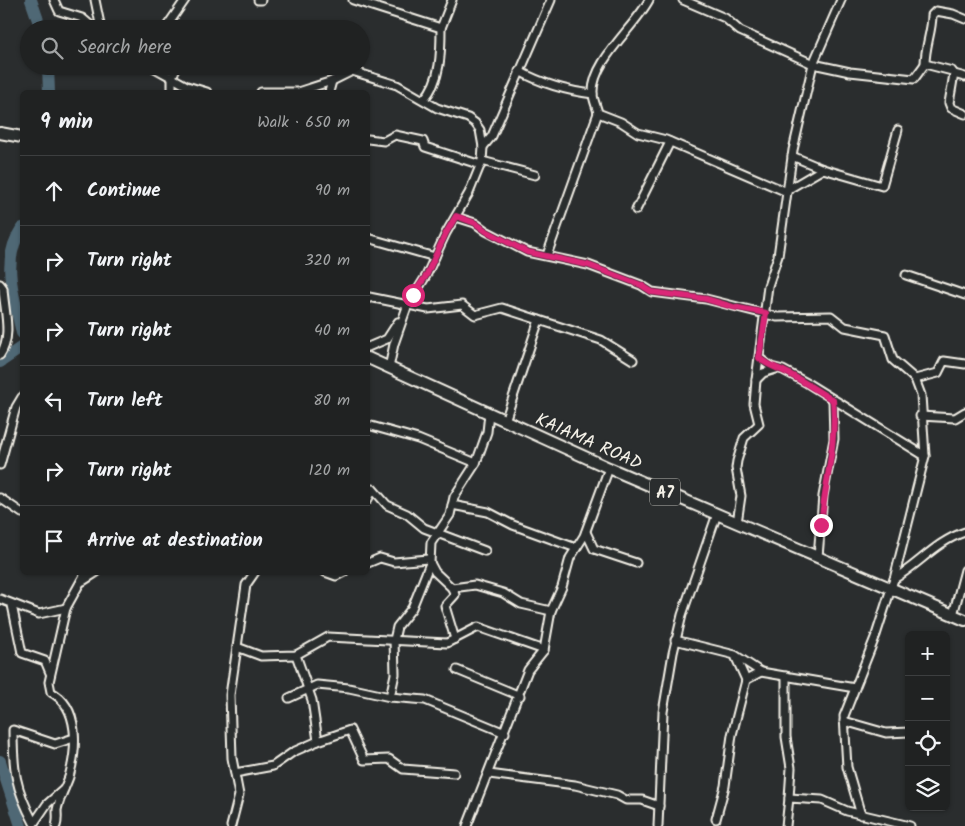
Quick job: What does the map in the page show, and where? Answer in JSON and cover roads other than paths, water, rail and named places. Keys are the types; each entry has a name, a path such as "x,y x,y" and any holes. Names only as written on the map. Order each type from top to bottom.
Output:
{"highway":[{"path":"0,133 20,137"},
{"name":"KAIAMA ROAD","path":"370,359 609,468 965,620"}],"street":[{"path":"54,0 60,11 84,20"},
{"path":"95,0 99,20"},
{"path":"173,20 185,0"},
{"path":"353,0 441,28"},
{"path":"424,99 432,90 438,68 441,28 452,0"},
{"path":"483,147 492,136 551,0"},
{"path":"547,255 598,113 593,94 596,78 612,49 649,0"},
{"path":"683,0 725,18 740,31 813,64 850,72 914,78 925,64 926,42 932,27 932,15 936,12 944,13 965,20"},
{"path":"737,523 740,496 736,468 744,438 759,424 754,404 756,380 770,279 778,256 792,156 813,64 841,0"},
{"path":"925,64 952,71 954,74 965,77"},
{"path":"519,71 540,82 573,92 593,94"},
{"path":"954,74 949,103 951,108 965,114"},
{"path":"168,75 186,86 200,90"},
{"path":"304,90 344,75"},
{"path":"365,75 387,82 424,99 438,108 475,123 480,130 483,147 482,163 469,193 407,307 387,339 370,346"},
{"path":"172,77 172,90"},
{"path":"330,90 332,81"},
{"path":"598,113 621,122 638,133 670,142 787,191"},
{"path":"792,156 823,169 882,186 898,130"},
{"path":"370,139 384,140 395,135 423,141 425,148 534,175"},
{"path":"636,210 670,142"},
{"path":"787,191 823,169"},
{"path":"456,216 475,223 486,231 527,252 588,265 641,285 652,292 706,299 777,316 831,316 846,326 885,335 893,360 914,379 921,395 920,416 925,456 891,589 844,716 847,767 862,815"},
{"path":"370,239 435,257"},
{"path":"906,275 965,295"},
{"path":"0,284 3,288 5,316 9,330 0,355"},
{"path":"370,297 407,307 428,309 462,305 476,315 502,308 601,340 634,360"},
{"path":"389,368 394,344 407,307"},
{"path":"505,421 539,320"},
{"path":"759,358 776,369 789,373 925,456"},
{"path":"914,379 938,373 944,361 965,364"},
{"path":"756,380 763,373 776,369"},
{"path":"0,465 16,407 20,400"},
{"path":"818,557 823,496 834,439 833,400"},
{"path":"920,416 955,418 965,412"},
{"path":"390,697 395,674 394,640 397,627 412,608 430,563 431,543 450,515 454,497 476,463 488,432 489,413"},
{"path":"370,426 418,439 476,463"},
{"path":"467,826 520,696 528,670 544,650 551,611 562,587 570,558 586,532 609,468"},
{"path":"370,495 373,489 387,505 407,514 424,528 439,532 485,551"},
{"path":"0,498 20,512"},
{"path":"452,505 488,512 513,525 576,548"},
{"path":"658,826 663,712 675,640 717,514"},
{"path":"586,532 594,549 636,563"},
{"path":"894,579 915,565 936,546 965,532"},
{"path":"370,554 376,559"},
{"path":"370,562 380,558 394,562 428,559 435,572 452,588 455,594 445,606 455,639"},
{"path":"953,615 965,570"},
{"path":"50,673 55,663 66,608 83,582 85,575"},
{"path":"83,582 93,575"},
{"path":"231,826 239,795 229,727 230,695 246,586 253,575"},
{"path":"452,588 475,585 503,593 521,604 551,611"},
{"path":"0,599 39,614 66,608"},
{"path":"12,605 22,654 45,661 50,673 51,692 62,698 71,714 74,738 72,758 57,811 56,826"},
{"path":"237,647 261,656 296,655 328,637 447,643 478,627 544,650"},
{"path":"675,640 735,655 761,672 855,688"},
{"path":"296,655 306,690 312,700 318,741"},
{"path":"716,819 725,786 732,735 746,680 735,655"},
{"path":"457,670 520,696"},
{"path":"746,680 761,672"},
{"path":"786,676 786,737 791,768 786,826"},
{"path":"288,698 317,685 349,688 390,697 425,700 505,733"},
{"path":"844,721 886,733 905,732"},
{"path":"65,788 48,804 34,823 23,804 14,772 13,730 55,744 74,738"},
{"path":"235,773 273,766 293,752 350,730 364,760 389,759 402,769 454,773"},
{"path":"489,774 575,784 617,795 626,800 642,800 659,806"},
{"path":"789,798 822,800 862,815 910,826"}],"waterway":[{"path":"31,0 38,20"},
{"path":"48,75 49,90"},
{"path":"20,232 15,241 10,266 20,324"},
{"path":"0,362 20,348"},
{"path":"0,761 21,826"}]}
